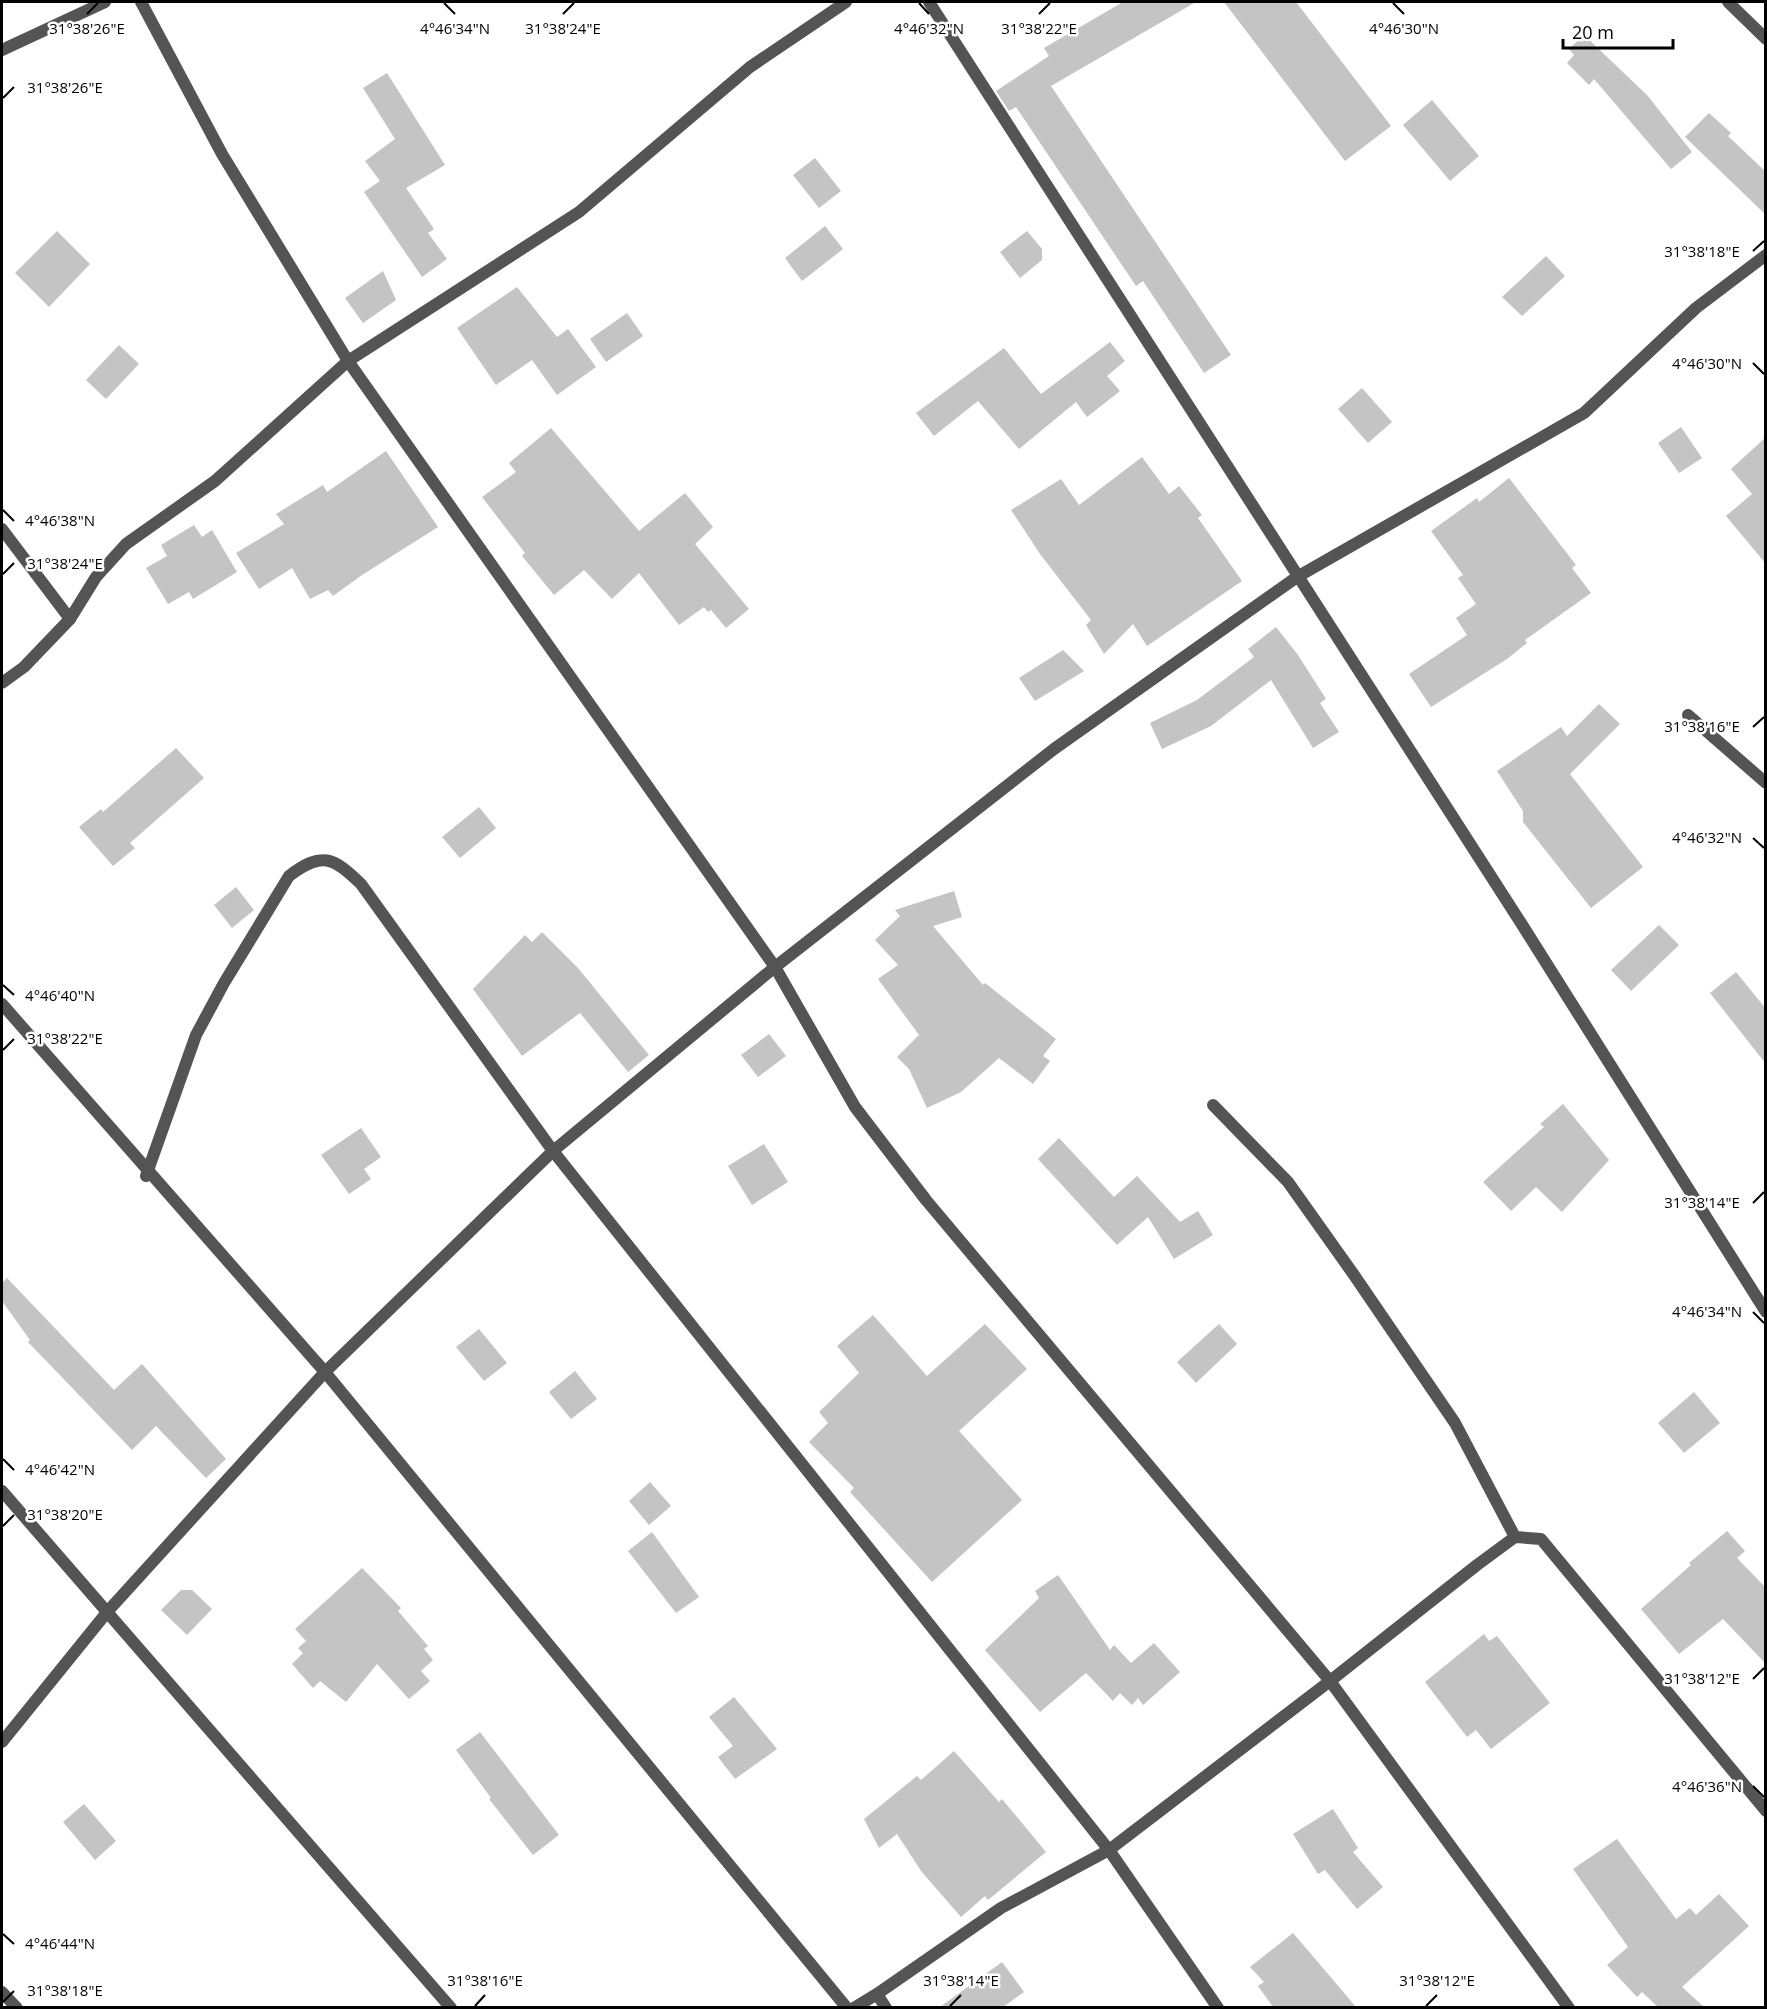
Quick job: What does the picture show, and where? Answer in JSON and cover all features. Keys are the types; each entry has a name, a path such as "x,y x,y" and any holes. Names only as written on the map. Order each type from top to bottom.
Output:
{"street":[{"path":"2,50 101,2"},
{"path":"141,2 222,154 348,361 775,968 855,1107 926,1200 1330,1681 1569,2007"},
{"path":"2,683 24,666 70,619 96,577 126,544 215,481 348,361 579,212 750,67 846,2"},
{"path":"929,2 1515,914 1766,1312"},
{"path":"1728,2 1766,39"},
{"path":"2,1742 108,1611 325,1372 553,1151 775,968 1054,749 1297,577 1584,413 1696,308 1766,255"},
{"path":"2,529 70,619"},
{"path":"1688,715 1766,783"},
{"path":"146,1176 196,1035 224,983 289,876 306,863 324,859 346,869 361,884 553,1151 1109,1850 1218,2007"},
{"path":"2,1004 325,1372 848,2007"},
{"path":"1214,1105 1288,1182 1354,1275 1455,1423 1515,1537"},
{"path":"2,1491 451,2007"},
{"path":"854,2007 878,1994 1001,1908 1109,1850 1515,1537 1541,1539 1766,1811"},
{"path":"2,1992 17,2007"},
{"path":"878,1994 886,2007"}],"building":[{"path":"1123,2 1196,2 1051,86 1231,355 1204,373 1143,281 1136,286 1016,107 1009,111 996,91 1049,56 1044,48"},
{"path":"1224,2 1296,2 1391,126 1345,161"},
{"path":"1584,35 1647,95 1692,152 1671,169 1594,79 1589,85 1567,63 1574,55 1569,49"},
{"path":"387,73 445,165 406,188 434,229 428,233 447,259 422,277 364,192 380,181 365,161 395,139 363,88"},
{"path":"1432,100 1479,156 1450,181 1403,125"},
{"path":"1709,113 1731,133 1728,136 1766,172 1766,215 1685,137"},
{"path":"815,158 841,191 819,208 793,175"},
{"path":"825,226 843,249 802,281 785,258"},
{"path":"57,231 90,264 49,307 15,273"},
{"path":"1027,231 1042,249 1042,260 1020,278 1000,252"},
{"path":"1546,256 1565,276 1522,316 1502,297"},
{"path":"383,271 396,300 363,323 345,298"},
{"path":"517,287 557,337 568,329 596,367 557,395 532,360 496,385 457,328"},
{"path":"627,313 643,336 606,362 590,339"},
{"path":"1110,342 1125,361 1107,376 1120,391 1087,417 1076,402 1019,449 978,401 934,436 916,413 1004,348 1041,394"},
{"path":"119,345 139,364 106,399 86,380"},
{"path":"1362,388 1392,422 1368,443 1338,409"},
{"path":"1681,427 1702,458 1679,473 1658,443"},
{"path":"551,428 639,531 685,493 713,527 695,544 749,609 726,628 711,610 708,612 704,607 679,625 639,573 612,599 584,570 554,595 522,556 525,553 482,497 516,472 509,463"},
{"path":"1766,437 1766,564 1726,516 1752,494 1731,469"},
{"path":"386,451 438,527 333,596 328,590 310,599 292,568 259,589 236,553 284,524 276,514 323,485 327,492"},
{"path":"1142,457 1169,494 1179,486 1202,515 1198,518 1242,581 1147,646 1133,624 1104,654 1086,625 1091,620 1040,554 1011,510 1061,479 1079,505"},
{"path":"1509,478 1576,565 1572,568 1591,593 1525,640 1527,643 1507,659 1431,707 1409,674 1467,635 1456,618 1476,604 1458,578 1463,575 1431,531 1477,498 1479,502"},
{"path":"194,525 202,537 212,530 237,572 193,599 189,592 168,604 146,568 167,556 161,545"},
{"path":"1276,627 1298,655 1326,699 1320,703 1339,732 1313,748 1271,680 1211,726 1162,749 1150,723 1197,700 1254,657 1248,649"},
{"path":"1063,650 1084,671 1035,701 1019,678"},
{"path":"1599,704 1620,724 1570,774 1643,867 1591,908 1523,822 1523,811 1497,771 1561,727 1567,736"},
{"path":"176,748 204,778 130,843 135,848 113,866 79,827 101,809 103,812"},
{"path":"479,807 496,828 460,858 442,837"},
{"path":"236,887 254,910 232,928 214,905"},
{"path":"954,891 962,917 933,926 983,985 985,983 1056,1039 1043,1056 1050,1061 1033,1084 999,1058 961,1092 927,1108 909,1069 897,1057 919,1035 878,979 898,965 875,940 900,916 895,910"},
{"path":"1659,925 1679,945 1631,991 1611,970"},
{"path":"542,932 578,968 649,1055 628,1072 580,1013 522,1056 473,989 525,935 532,942"},
{"path":"1736,972 1766,1009 1766,1064 1710,993"},
{"path":"769,1034 786,1056 758,1077 741,1055"},
{"path":"1563,1104 1609,1160 1562,1212 1536,1187 1511,1211 1483,1182 1544,1127 1540,1124"},
{"path":"361,1128 381,1157 364,1169 371,1179 349,1194 321,1155"},
{"path":"1059,1138 1114,1197 1137,1176 1180,1222 1198,1211 1213,1235 1174,1259 1148,1217 1117,1245 1038,1159"},
{"path":"764,1144 788,1182 752,1205 728,1166"},
{"path":"7,1278 114,1390 142,1364 226,1459 206,1478 156,1426 132,1450 28,1342 30,1340 2,1301 2,1283"},
{"path":"873,1315 927,1376 985,1324 1027,1369 959,1431 1022,1500 932,1582 850,1492 854,1488 809,1442 828,1423 819,1412 859,1373 837,1346"},
{"path":"1219,1324 1237,1344 1196,1383 1177,1362"},
{"path":"479,1329 507,1363 484,1381 456,1347"},
{"path":"575,1371 597,1399 571,1419 549,1392"},
{"path":"1694,1392 1720,1423 1684,1453 1658,1423"},
{"path":"650,1482 671,1506 649,1525 629,1501"},
{"path":"1727,1531 1745,1551 1737,1558 1766,1588 1766,1664 1723,1619 1679,1654 1641,1609 1691,1565 1689,1563"},
{"path":"652,1532 699,1597 676,1613 628,1551"},
{"path":"362,1568 401,1608 398,1611 428,1646 424,1649 433,1660 421,1671 430,1681 409,1699 377,1664 346,1702 320,1681 313,1688 292,1664 303,1653 298,1648 306,1641 295,1629"},
{"path":"1058,1575 1110,1650 1114,1645 1131,1663 1154,1643 1180,1672 1143,1705 1138,1698 1132,1705 1120,1693 1113,1701 1086,1673 1040,1712 985,1650 1039,1598 1035,1591"},
{"path":"181,1590 192,1590 212,1609 187,1635 161,1610"},
{"path":"1484,1634 1489,1641 1497,1636 1550,1703 1491,1749 1476,1730 1467,1737 1425,1682"},
{"path":"734,1697 777,1749 735,1779 718,1757 733,1746 709,1717"},
{"path":"480,1732 559,1835 533,1855 489,1799 491,1798 456,1750"},
{"path":"954,1751 999,1802 1002,1799 1046,1852 988,1900 985,1896 961,1917 921,1871 897,1834 879,1848 864,1819 917,1776 921,1780"},
{"path":"84,1804 116,1841 95,1860 63,1822"},
{"path":"1333,1809 1358,1848 1353,1852 1383,1887 1357,1909 1325,1870 1318,1874 1293,1834"},
{"path":"1617,1839 1676,1919 1690,1908 1696,1915 1719,1894 1749,1926 1682,1987 1704,2007 1658,2007 1642,1992 1637,1997 1607,1965 1628,1947 1573,1869"},
{"path":"1293,1933 1356,2007 1273,2007 1258,1986 1264,1982 1250,1967"},
{"path":"1002,1962 1024,1992 1003,2007 940,2007"}]}
